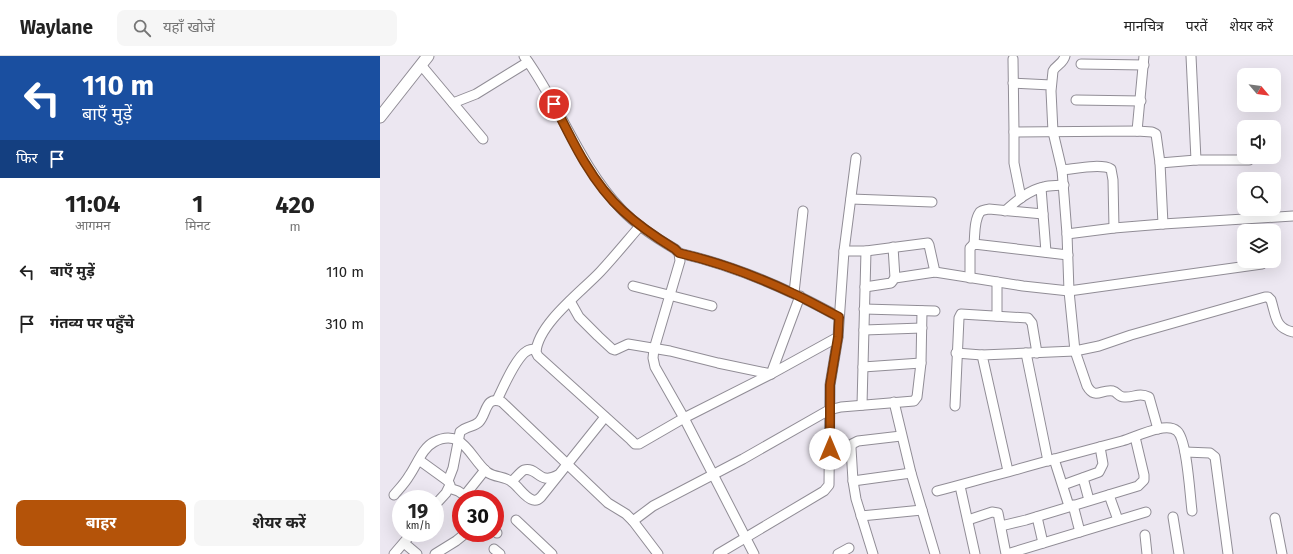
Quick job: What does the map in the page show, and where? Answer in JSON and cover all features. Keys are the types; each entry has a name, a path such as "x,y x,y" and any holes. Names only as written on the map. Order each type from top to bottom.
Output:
{"street":[{"path":"1065,56 1063,62 1052,71 1051,85 1053,132 1064,185 1069,291 1076,351 1090,391 1096,394 1111,391 1124,397 1142,394 1149,397 1158,429"},
{"path":"1191,56 1196,160"},
{"path":"453,103 476,94 526,59 542,82 593,174 622,210 640,226 679,253 724,266 797,295 839,317"},
{"path":"1013,59 1014,163 1021,198"},
{"path":"380,117 424,60 453,103 483,139"},
{"path":"1081,64 1144,61 1137,131"},
{"path":"1014,83 1051,85"},
{"path":"1076,100 1141,101"},
{"path":"1014,132 1137,131 1152,132 1156,134 1160,163 1162,224"},
{"path":"718,554 827,488 829,480 830,385 838,337 844,251 856,158"},
{"path":"1160,163 1196,160 1237,160"},
{"path":"1062,170 1097,167 1107,167 1111,169 1113,180 1114,228"},
{"path":"1006,211 1021,198 1041,188 1064,185"},
{"path":"1041,188 1046,252"},
{"path":"851,199 932,202"},
{"path":"970,278 970,248 974,244 977,218 980,212 988,209 1043,214"},
{"path":"771,374 797,295 803,211"},
{"path":"1067,234 1162,224 1293,216"},
{"path":"640,226 543,332 536,350 538,356 635,444 640,444 684,418 771,374 838,337"},
{"path":"844,251 866,251 928,243 935,272"},
{"path":"974,244 1068,255"},
{"path":"865,287 891,283 895,278 893,247"},
{"path":"862,405 866,251"},
{"path":"679,253 680,261 654,349 653,358 655,367 684,418 712,476 754,554"},
{"path":"895,278 935,272 1023,286 1069,291 1237,267"},
{"path":"997,282 997,316"},
{"path":"633,286 712,306"},
{"path":"956,353 982,355 1076,351 1099,346 1131,335 1265,297 1268,297 1270,300 1278,324 1282,328 1293,332"},
{"path":"570,301 579,317 612,349 615,350 628,344 771,374"},
{"path":"864,309 935,311"},
{"path":"633,521 653,506 712,476 829,410 841,407 913,401 916,399 921,363 922,311"},
{"path":"955,406 956,353 959,315 997,316 1031,320 1037,353"},
{"path":"864,330 922,328"},
{"path":"444,491 448,485 453,468 460,432 463,428 479,422 488,405 497,400 508,378 525,352 531,349 536,350"},
{"path":"1026,353 1051,460 1063,485 1080,532"},
{"path":"982,355 1008,471"},
{"path":"863,367 921,363"},
{"path":"497,400 502,402 568,463 608,503 626,514 658,554"},
{"path":"894,402 910,473 935,554"},
{"path":"399,490 404,485 424,451 435,441 452,438 458,440 485,470 495,477 512,481 529,498 537,500 542,497 604,417"},
{"path":"937,491 1100,447 1158,429 1172,428 1181,435 1185,452 1192,511"},
{"path":"873,554 861,516 853,481 851,448 855,442 901,436"},
{"path":"1001,526 1138,486 1144,480 1144,475 1135,437"},
{"path":"1063,485 1099,472 1102,464 1100,447"},
{"path":"1185,452 1210,453 1215,457 1228,554"},
{"path":"419,460 456,490"},
{"path":"472,490 485,470"},
{"path":"512,481 527,470 544,478 551,478 558,475"},
{"path":"853,481 910,473"},
{"path":"1084,478 1089,500"},
{"path":"960,486 975,554"},
{"path":"1109,495 1118,520"},
{"path":"861,516 922,510"},
{"path":"968,520 995,512 998,513 1006,554 1039,547 1080,532 1146,512"},
{"path":"1037,516 1039,547"},
{"path":"1173,517 1179,554"},
{"path":"1275,518 1282,554"},
{"path":"516,520 552,554"},
{"path":"1145,535 1147,554"},
{"path":"434,554 454,542"},
{"path":"394,554 404,543 417,554"},
{"path":"838,554 849,548"}],"route":[{"path":"554,104 593,174 622,210 640,226 679,253 718,263 737,270 794,293 839,317 838,337 830,385 830,449"}]}
